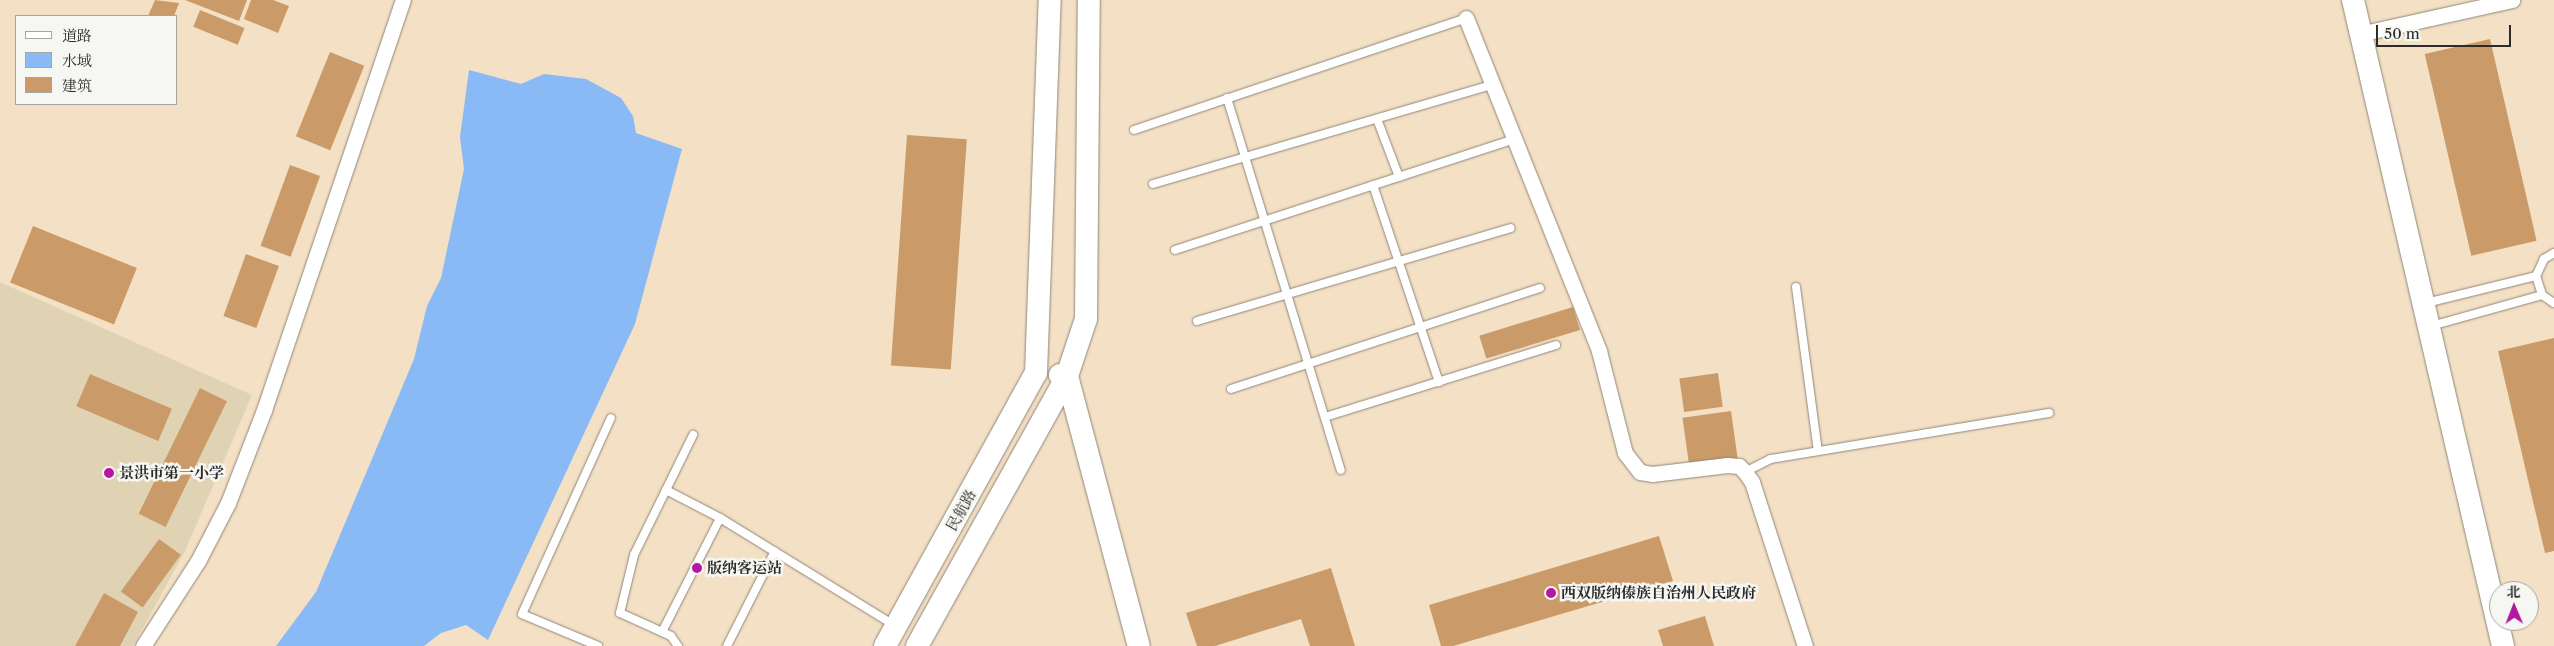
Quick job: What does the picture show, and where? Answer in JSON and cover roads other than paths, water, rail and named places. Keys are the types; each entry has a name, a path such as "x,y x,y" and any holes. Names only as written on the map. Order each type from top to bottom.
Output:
{"main road":[{"path":"1050,0 1036,373 1067,376 1139,646"},
{"name":"民航路","path":"917,646 1067,376 1086,319 1089,0"},
{"path":"2353,0 2359,34 2421,304 2503,646"},
{"name":"民航路","path":"885,646 1036,373"}],"street":[{"path":"143,646 198,561 228,503 264,410 403,0"},
{"path":"2359,34 2512,0"},
{"path":"1466,18 1599,351 1631,463 1640,472 1652,474 1727,465 1739,466 1745,472 1752,482 1805,646"}],"lane":[{"path":"1134,130 1466,18"},
{"path":"1153,184 1246,159 1492,85"},
{"path":"1227,98 1341,470"},
{"path":"1377,119 1399,177"},
{"path":"1175,250 1514,139"},
{"path":"1373,185 1439,382"},
{"path":"1197,321 1510,228"},
{"path":"2554,253 2544,259 2536,276 2542,295 2554,303"},
{"path":"2421,304 2536,276"},
{"path":"1796,287 1818,452"},
{"path":"1230,388 1540,288"},
{"path":"2427,327 2542,295"},
{"path":"1326,417 1556,345"},
{"path":"1745,472 1771,460 2048,413"},
{"path":"598,646 522,614 612,418"},
{"path":"678,646 670,636 620,613 634,555 693,435"},
{"path":"666,490 720,518 896,626"},
{"path":"662,632 720,518"},
{"path":"727,646 775,551"}],"water":[{"path":"469,70 521,84 544,74 586,79 621,98 633,116 636,133 682,149 635,324 488,640 466,625 441,633 424,646 276,646 316,592 414,359 427,306 441,278 464,169 460,137"}],"place":[{"name":"景洪市第一小学","path":"109,473"},
{"name":"版纳客运站","path":"697,568"},
{"name":"西双版纳傣族自治州人民政府","path":"1551,593"}]}
